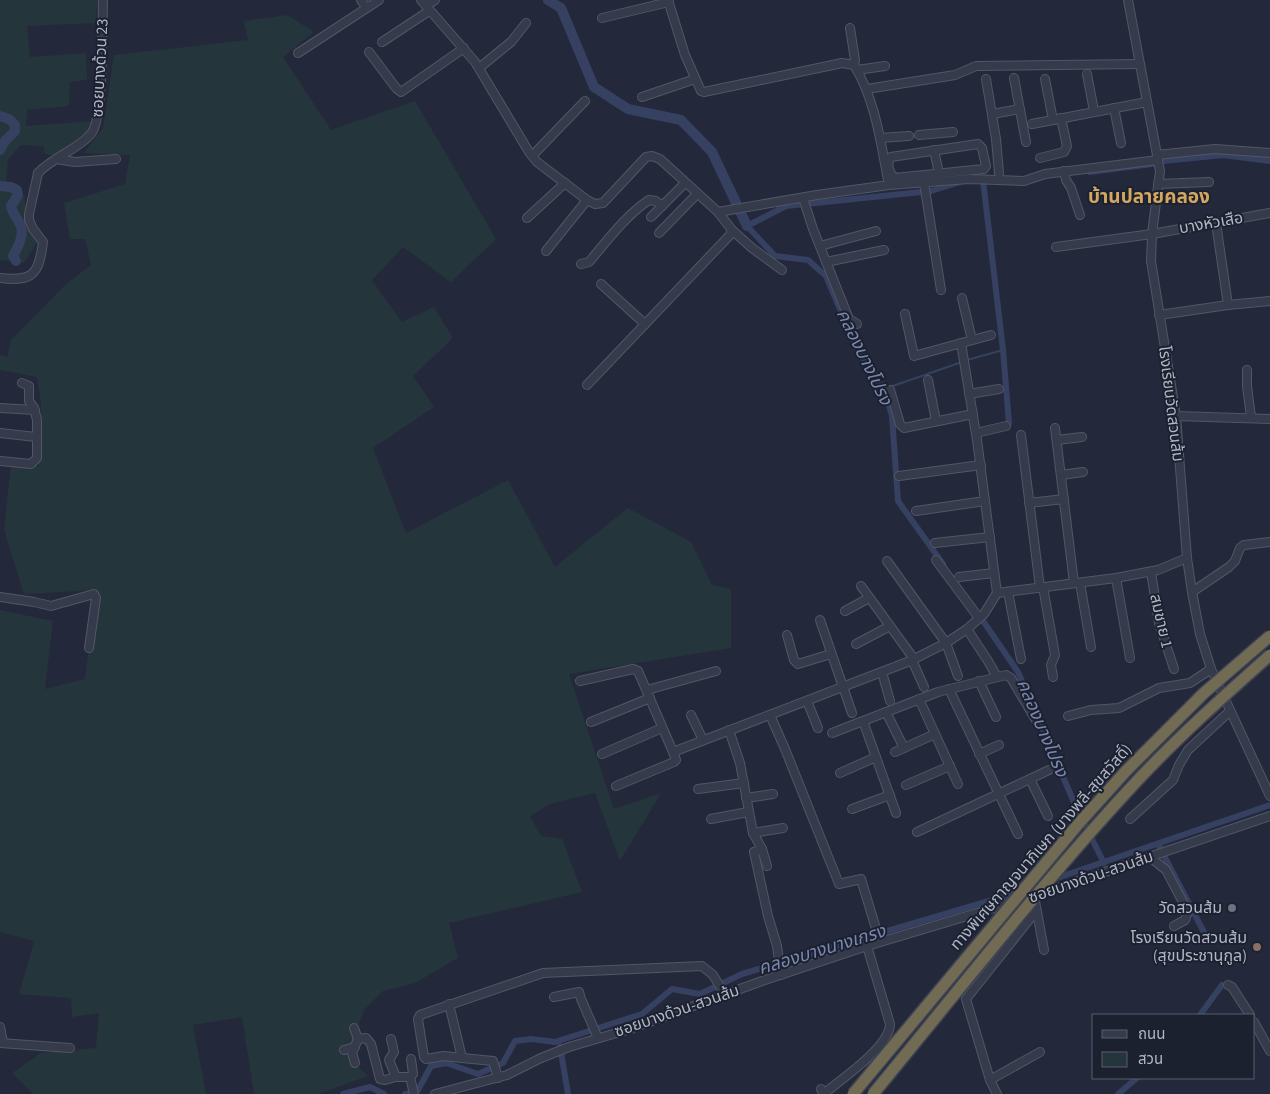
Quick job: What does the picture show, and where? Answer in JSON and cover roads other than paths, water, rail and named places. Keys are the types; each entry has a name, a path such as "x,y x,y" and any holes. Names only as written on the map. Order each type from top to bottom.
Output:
{"highway":[{"name":"ทางพิเศษกาญจนาภิเษก (บางพลี-สุขสวัสดิ์)","path":"853,1094 1080,822 1119,778 1204,693 1270,636"},
{"name":"ทางพิเศษกาญจนาภิเษก (บางพลี-สุขสวัสดิ์)","path":"873,1094 1090,833 1168,749 1270,655"}],"street":[{"name":"ซอยบางด้วน 23","path":"0,278 23,279 30,277 37,270 43,242 30,225 29,214 38,173 87,138 96,126 102,54 103,0"},
{"path":"298,53 379,0"},
{"path":"382,42 425,6 435,0"},
{"name":"โรงเรียนวัดสวนส้ม","path":"1128,0 1160,171 1152,234 1151,261 1176,416 1187,558 1192,592 1200,634 1211,669 1270,796"},
{"path":"602,18 668,1 698,88 704,92 842,63 855,68 885,66"},
{"path":"425,6 477,65 532,156 565,184 587,200 595,204 603,203 646,157 652,156 660,159 697,194 722,211 732,230 752,248 782,270"},
{"path":"477,65 511,42 526,23"},
{"path":"850,28 856,60 855,68 867,89 880,138 889,186"},
{"path":"369,52 400,92 409,88 464,48"},
{"path":"867,89 955,74 976,66 1140,64"},
{"path":"1086,74 1094,111"},
{"path":"1014,78 1026,142"},
{"path":"642,97 695,79"},
{"path":"986,79 1000,177"},
{"path":"1040,158 1064,152 1067,146 1046,79"},
{"path":"532,156 584,101"},
{"path":"1032,124 1147,102"},
{"path":"1114,108 1121,143"},
{"path":"992,114 1020,109"},
{"path":"919,135 953,132"},
{"path":"880,138 909,136"},
{"path":"978,144 982,148 986,166 984,169 938,173 895,178 892,175 888,161 891,157 934,150 978,144"},
{"path":"722,211 743,207 804,203 816,195 889,186 924,189 941,181 1000,177 1024,181 1045,174 1215,148 1270,153"},
{"path":"934,150 941,181"},
{"path":"56,160 75,162 116,160"},
{"path":"1064,171 1066,180 1072,188 1080,215"},
{"path":"1158,184 1208,182"},
{"path":"651,218 685,183"},
{"path":"527,218 565,184"},
{"path":"924,189 941,290"},
{"path":"659,233 697,194"},
{"path":"546,251 587,200"},
{"path":"581,264 588,262 640,206 649,200 656,201 662,206"},
{"path":"804,203 849,319 857,324"},
{"name":"บางหัวเสือ","path":"1056,247 1152,234 1270,213"},
{"path":"1216,223 1228,305"},
{"path":"587,385 730,235 732,230"},
{"path":"820,246 876,231"},
{"path":"826,262 884,250"},
{"path":"601,284 645,324"},
{"path":"962,298 972,340"},
{"path":"1159,316 1228,305 1270,301"},
{"path":"905,314 914,356 991,335"},
{"path":"676,750 913,660 946,644 967,629 988,609 997,593 976,433 961,343"},
{"path":"1247,370 1251,417"},
{"path":"928,380 936,421"},
{"path":"0,461 31,464 35,462 38,447 36,437 37,420 35,410 28,401 29,386 22,383"},
{"path":"969,394 999,389"},
{"path":"890,390 902,427 906,428 972,414"},
{"path":"0,408 35,410"},
{"path":"1176,416 1270,419"},
{"path":"976,433 1006,426"},
{"path":"1055,428 1077,583 1091,647"},
{"path":"0,433 36,437"},
{"path":"1021,435 1041,588 1055,655 1051,666 1054,677"},
{"path":"1057,440 1082,437"},
{"path":"899,476 980,465"},
{"path":"1061,474 1083,472"},
{"path":"1029,503 1064,499"},
{"path":"916,511 985,501"},
{"path":"934,543 990,537"},
{"path":"1192,592 1236,561 1240,548 1244,545 1270,542"},
{"path":"997,593 1151,572 1187,558"},
{"path":"936,560 980,618"},
{"path":"887,561 946,644 958,676"},
{"name":"สมชาย 1","path":"1151,572 1159,623 1174,669"},
{"path":"959,577 994,573"},
{"path":"1116,578 1130,658"},
{"path":"861,586 913,660 924,687"},
{"path":"1008,592 1021,659"},
{"path":"0,598 51,606 94,594 96,598 90,648"},
{"path":"845,611 869,598"},
{"path":"820,620 852,713"},
{"path":"856,644 890,626"},
{"path":"967,629 997,677"},
{"path":"787,635 794,660 798,664 831,654"},
{"path":"1068,716 1091,710 1115,709 1159,688 1190,683 1211,669"},
{"path":"580,680 638,671 662,728 676,750 676,760 674,762 616,786"},
{"path":"591,722 648,694 716,672"},
{"path":"882,672 890,701"},
{"path":"832,733 919,699 1006,674 1010,676 1037,722"},
{"path":"979,681 996,717"},
{"path":"949,689 1018,834"},
{"path":"919,699 958,784"},
{"path":"807,701 818,728"},
{"path":"1130,818 1173,780 1188,750 1230,711"},
{"path":"886,712 904,748"},
{"path":"691,715 702,740"},
{"path":"770,715 839,884 861,879 879,936"},
{"path":"863,721 896,813"},
{"path":"602,754 662,728"},
{"path":"729,730 738,756 753,832 762,849 767,866"},
{"path":"895,752 935,734"},
{"path":"979,754 999,744"},
{"path":"840,773 876,757"},
{"path":"906,785 950,766"},
{"path":"917,832 1050,770"},
{"path":"1030,779 1048,816"},
{"path":"698,789 744,783"},
{"path":"746,798 773,794"},
{"path":"852,810 890,795"},
{"path":"711,818 748,812"},
{"name":"ซอยบางด้วน-สวนส้ม","path":"497,1077 508,1075 556,1051 597,1036 725,994 780,972 867,946 879,936 1034,896 1270,816"},
{"path":"753,832 783,828"},
{"path":"762,849 754,852 779,959 780,972"},
{"path":"1150,857 1166,870 1187,910 1187,917 1174,926"},
{"path":"1034,896 1044,950"},
{"path":"996,1094 990,1080 966,999 1036,911"},
{"path":"823,1092 868,1059 890,1030 890,1024 867,946"},
{"path":"435,1094 497,1077 493,1062 444,1056 426,1060 424,1057 418,1016 449,1004 539,974 702,966 708,970 725,994"},
{"path":"1228,985 1232,987 1249,1014"},
{"path":"554,996 579,992 597,1036"},
{"path":"449,1004 462,1058"},
{"path":"0,1027 1,1043 70,1048"},
{"path":"354,1028 357,1043 352,1053 355,1063"},
{"path":"1256,1031 1270,1051"},
{"path":"344,1050 366,1038 371,1044 380,1079 385,1080 396,1077 411,1081"},
{"path":"391,1039 394,1052 389,1060 396,1077"},
{"path":"990,1080 1040,1052"},
{"path":"411,1059 413,1074 411,1081 414,1094"}],"waterway":[{"name":"คลองบางโปรง","path":"548,0 561,8 594,87 628,109 681,120 712,152 747,226"},
{"path":"0,116 9,119 15,125 15,131 5,141 0,150"},
{"path":"1163,161 1223,155 1270,161"},
{"path":"1090,172 1152,164"},
{"path":"983,180 1003,350 1009,423"},
{"name":"คลองบางโปรง","path":"943,564 898,501 892,416 884,389 856,347 826,276 808,260 775,256 747,226 786,206 931,191 960,182"},
{"path":"0,186 11,187 17,190 18,195 11,206 22,232 13,256 16,261"},
{"path":"967,360 1003,350"},
{"path":"884,389 962,362"},
{"name":"คลองบางโปรง","path":"979,615 1018,672 1076,807 1104,863"},
{"name":"คลองบางนางเกรง","path":"405,1094 418,1090 431,1066 446,1063 478,1074 503,1063 515,1041 531,1039 555,1042 642,1014 672,989 700,994 742,974 999,898 1270,805"},
{"path":"1158,844 1209,942"},
{"path":"1201,1014 1222,985"},
{"path":"560,1046 568,1094"},
{"path":"1118,1094 1136,1079"},
{"name":"คลองบางนางเกรง","path":"343,1094 370,1087 384,1094"}],"place":[{"name":"วัดสวนส้ม","path":"1232,908"},
{"name":"โรงเรียนวัดสวนส้ม (สุขประชานุกูล)","path":"1257,947"}],"district":[{"name":"บ้านปลายคลอง","path":"1149,197"}]}
